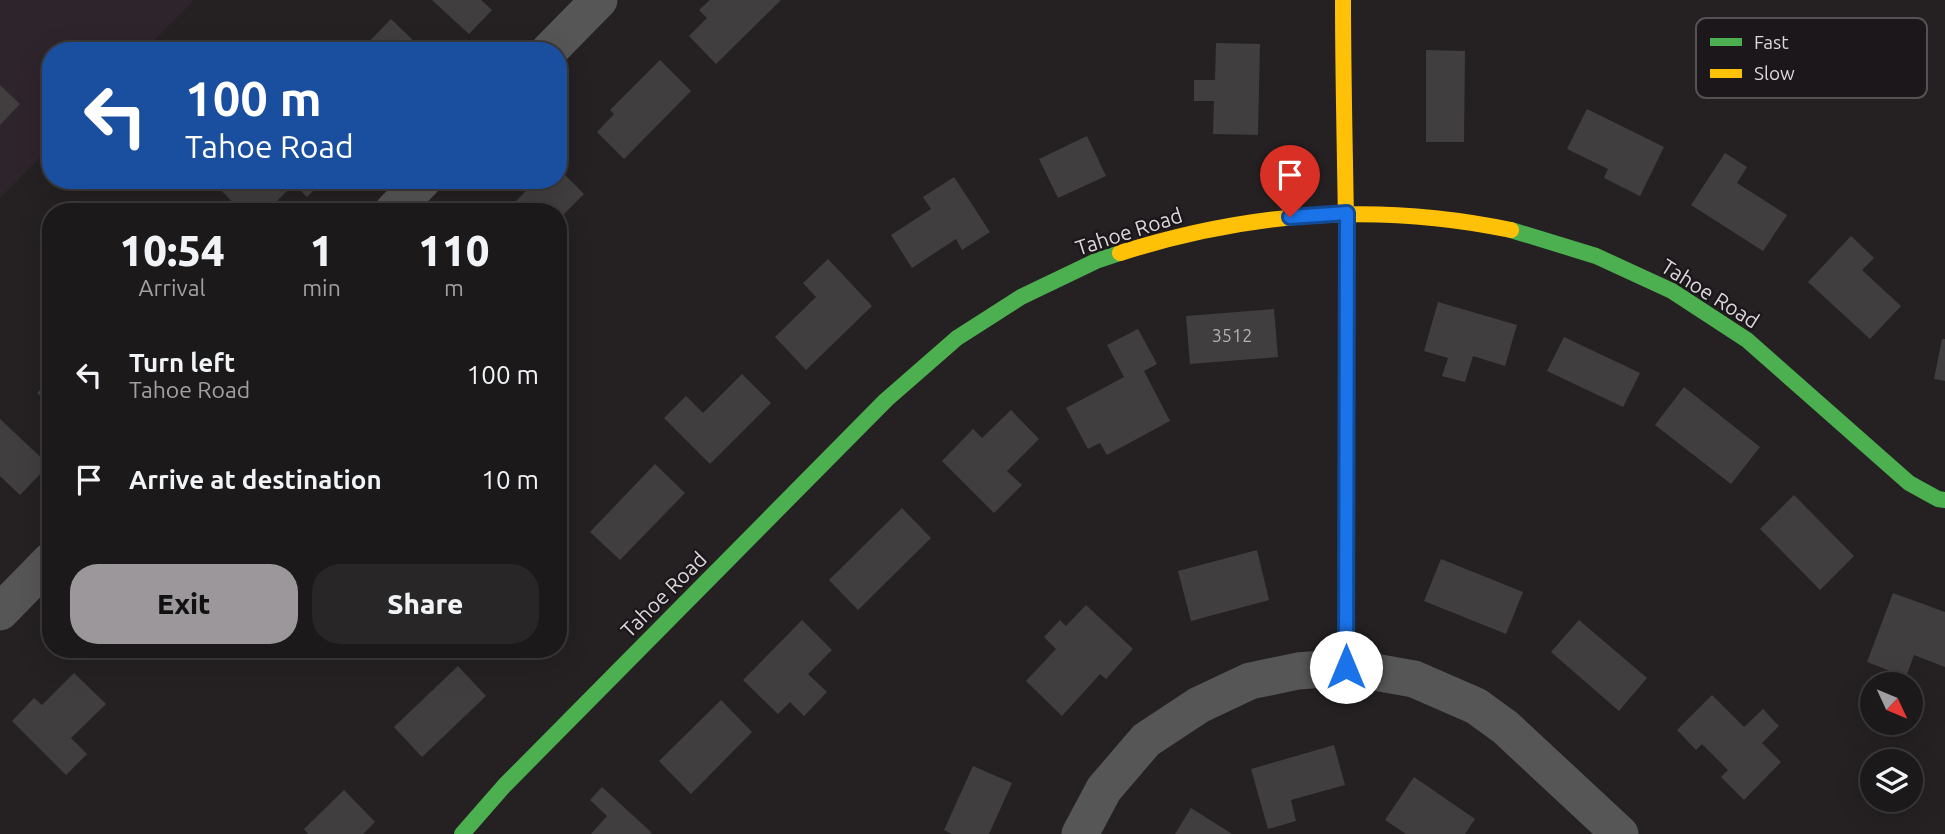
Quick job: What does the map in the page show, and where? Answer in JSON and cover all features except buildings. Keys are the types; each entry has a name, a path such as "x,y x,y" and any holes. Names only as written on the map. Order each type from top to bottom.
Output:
{"street":[{"path":"559,42 599,0"},
{"path":"1343,0 1343,152 1347,213 1346,667"},
{"path":"401,203 414,189"},
{"name":"Tahoe Road","path":"462,834 504,786 876,410 957,338 1021,297 1096,261 1172,237 1253,221 1347,213 1464,220 1521,232 1596,256 1672,291 1747,340 1909,484 1945,500"},
{"path":"0,612 42,570"},
{"path":"1080,834 1104,789 1146,740 1199,705 1250,681 1298,671 1346,667 1414,679 1476,706 1505,727 1620,834"}],"shaded area":[{"path":"0,0 194,0 153,42 42,42 42,155 0,198"}],"traffic: fast":[{"path":"1511,230 1596,256 1672,291 1747,340 1909,483 1945,500"},
{"path":"462,834 504,786 886,400 957,338 1021,297 1096,261 1120,253"},
{"path":"1346,667 1347,326"}],"traffic: slow":[{"path":"1343,0 1347,326"},
{"path":"1120,253 1217,228 1314,216 1412,216 1511,230"}],"route":[{"path":"1290,217 1347,213 1346,667"}]}
